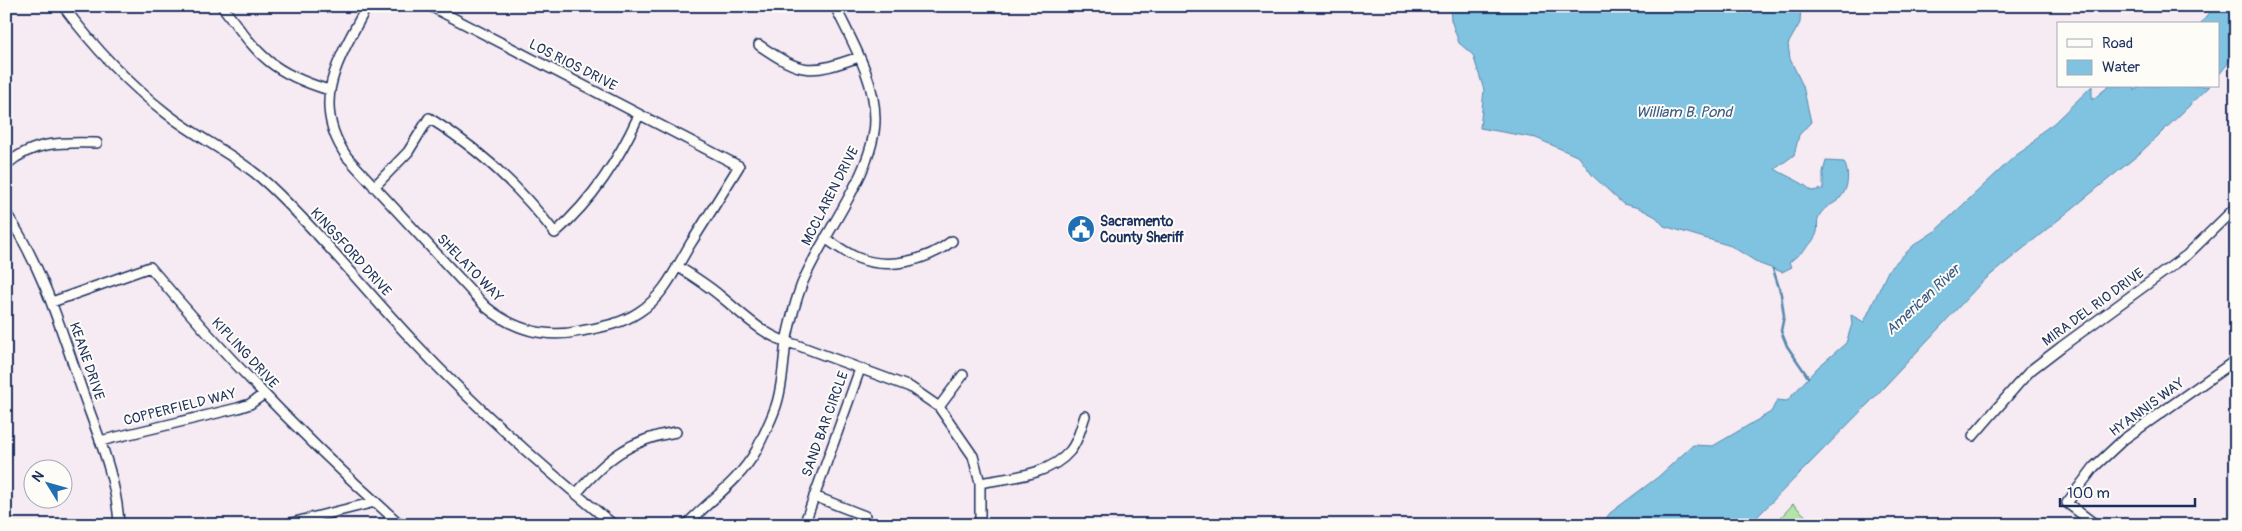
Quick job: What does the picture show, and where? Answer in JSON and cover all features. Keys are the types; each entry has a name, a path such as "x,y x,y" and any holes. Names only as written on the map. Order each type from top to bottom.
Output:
{"street":[{"name":"KINGSFORD DRIVE","path":"63,6 98,50 138,91 195,134 248,168 268,184 416,344 502,428 614,525"},
{"path":"222,6 248,41 271,64 293,78 329,90"},
{"name":"SHELATO WAY","path":"367,6 336,65 329,90 328,112 335,136 347,157 374,187 486,307 509,323 549,335 570,334 606,326 639,312 660,293 739,166 704,149"},
{"name":"LOS RIOS DRIVE","path":"430,6 704,149"},
{"name":"MCCLAREN DRIVE","path":"686,525 728,487 755,452 776,405 786,343 801,287 825,238 864,167 874,136 873,95 859,57 835,6"},
{"path":"759,45 785,63 804,70 824,69 859,57"},
{"path":"374,187 408,152 429,118 472,146 498,168 535,206 555,233 601,184 622,152 639,115"},
{"path":"6,165 19,155 46,144 67,142 97,144"},
{"name":"MIRA DEL RIO DRIVE","path":"1974,436 2031,370 2187,255 2236,206"},
{"name":"KEANE DRIVE","path":"6,213 30,252 52,302 113,480 119,525"},
{"path":"825,238 856,257 875,263 888,263 930,255 952,241"},
{"path":"677,266 713,291 756,327 786,343 797,345 860,369"},
{"name":"KIPLING DRIVE","path":"52,302 150,267 218,345 264,394 401,525"},
{"name":"HYANNIS WAY","path":"2096,525 2067,503 2085,478 2109,452 2130,434 2236,360"},
{"name":"SAND BAR CIRCLE","path":"804,525 860,369 910,387 939,407 950,419 973,456 980,483 980,525"},
{"path":"939,407 964,376"},
{"name":"COPPERFIELD WAY","path":"100,441 238,408 250,404 264,394"},
{"path":"980,483 1039,471 1055,464 1071,451 1085,416"},
{"path":"576,494 603,464 620,452 645,440 676,432"},
{"path":"814,496 865,516"},
{"path":"283,525 376,502"}],"green space":[{"path":"1793,504 1815,525 1774,525"}],"water":[{"name":"William B. Pond","path":"1450,6 1801,6 1800,23 1788,44 1790,59 1803,86 1811,122 1799,135 1794,155 1775,169 1812,191 1823,189 1823,172 1826,161 1844,162 1848,177 1844,192 1837,201 1821,212 1814,240 1789,263 1792,267 1782,272 1760,264 1731,246 1664,226 1656,217 1639,208 1623,204 1593,176 1579,157 1536,138 1480,128 1484,90 1473,55 1459,43 1451,20"},
{"path":"2216,6 2236,6 2236,53 2220,73 2220,22 2202,22"},
{"name":"American River","path":"2090,88 2092,88 2092,100 2107,88 2135,88 2135,91 2138,88 2208,88 2138,155 1982,282 1871,401 1749,525 1601,525 1610,513 1658,477 1693,445 1713,446 1771,412 1777,400 1787,401 1817,368 1846,343 1852,324 1851,315 1864,322 1889,269 1914,245 1935,231 2015,156 2031,145 2040,133 2054,123"}],"waterway":[{"path":"1773,269 1781,294 1784,316 1781,331 1787,346 1808,377"}],"place":[{"name":"Sacramento County Sheriff","path":"1081,229"}]}
